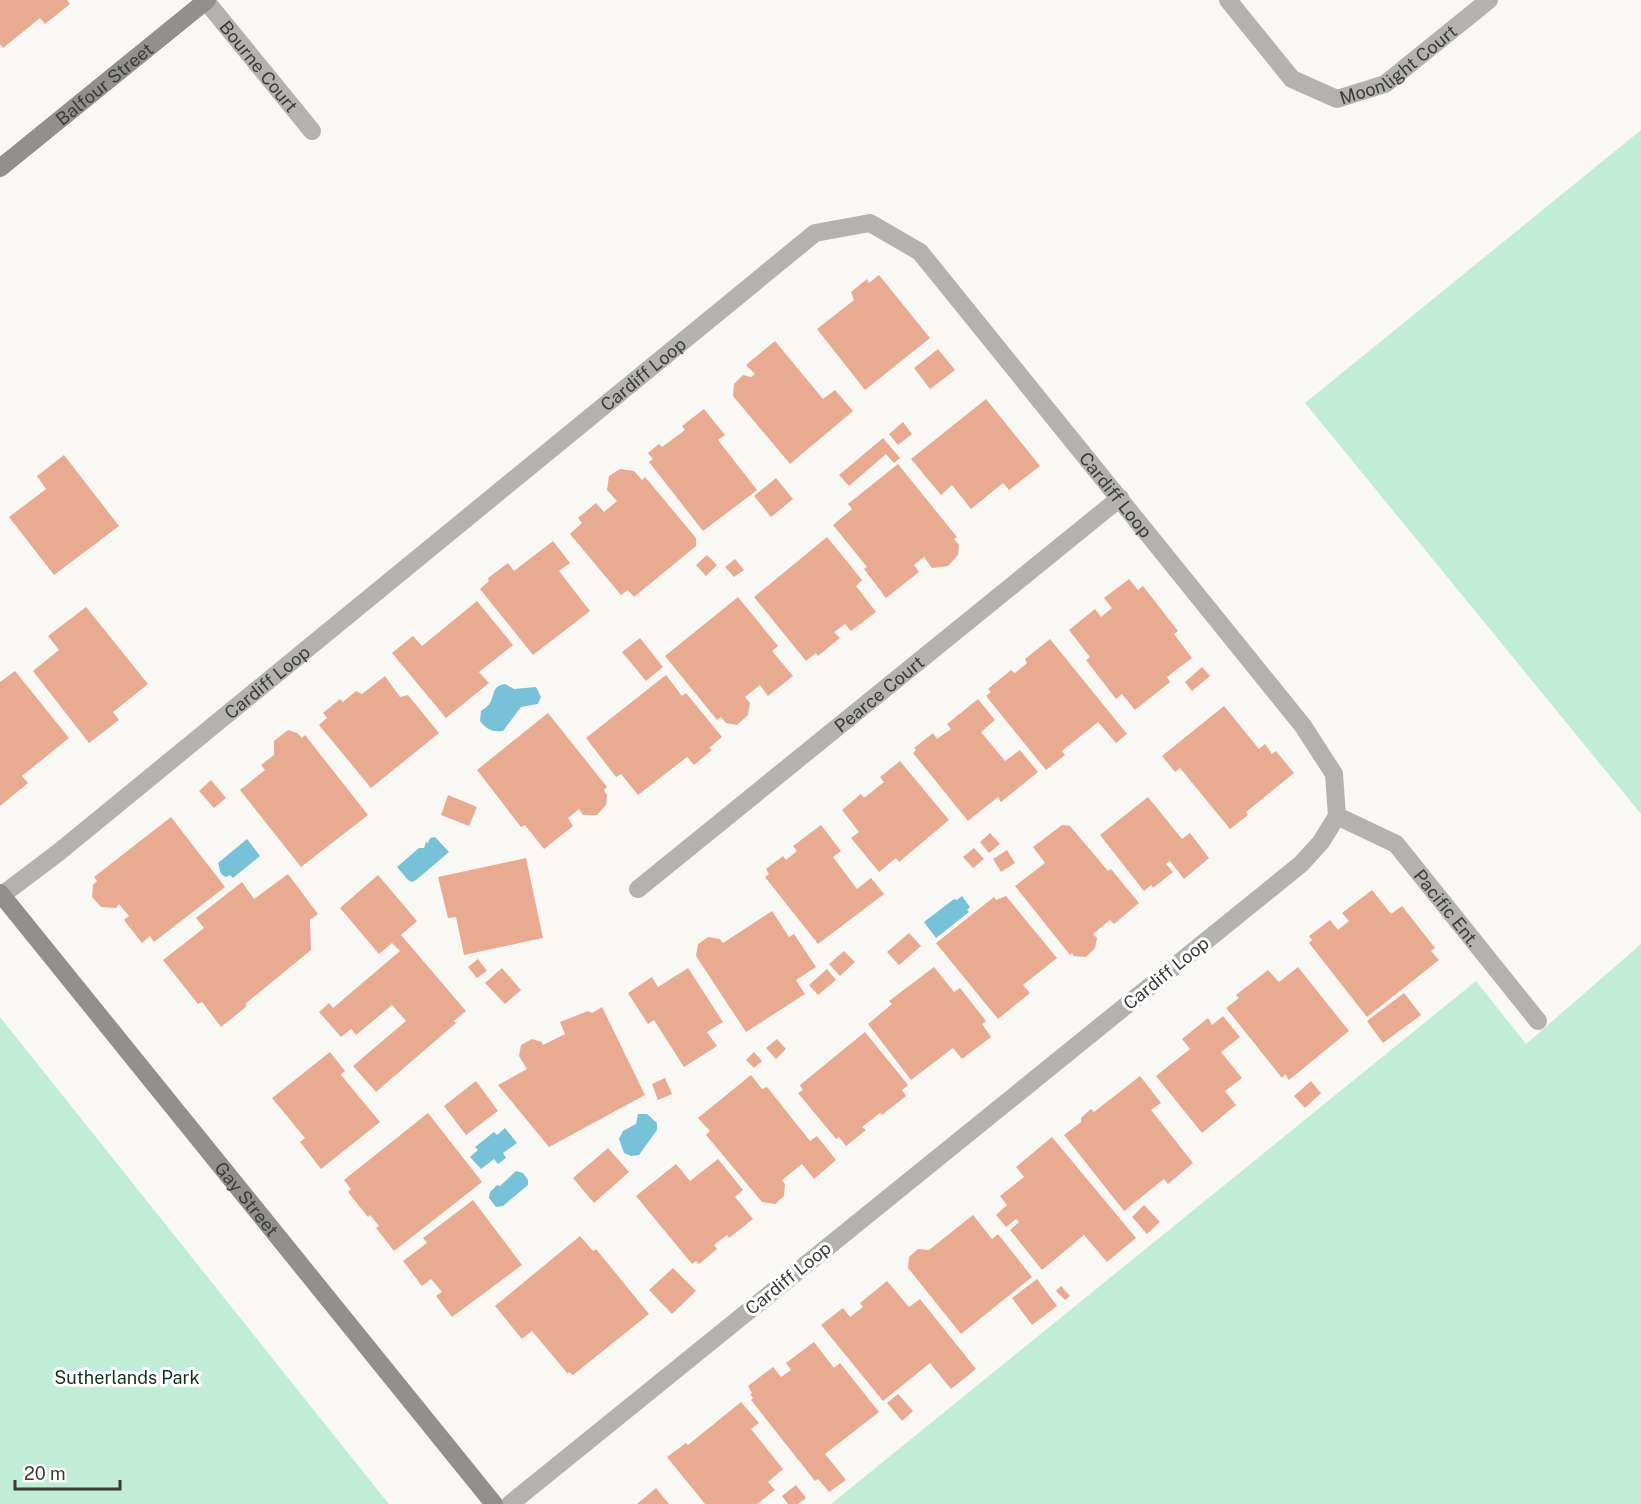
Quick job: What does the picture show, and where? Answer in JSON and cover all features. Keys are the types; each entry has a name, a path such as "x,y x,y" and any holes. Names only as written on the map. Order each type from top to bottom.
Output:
{"main road":[{"name":"Balfour Street","path":"0,168 206,0"},
{"name":"Gay Street","path":"1,894 494,1504"}],"street":[{"name":"Bourne Court","path":"206,0 312,131"},
{"name":"Moonlight Court","path":"1228,0 1292,79 1337,99 1385,84 1489,0"},
{"name":"Cardiff Loop","path":"1,894 59,852 815,233 870,223 920,252 1303,726 1334,774 1337,816 1321,842 1301,864 510,1504"},
{"name":"Pearce Court","path":"638,889 1119,498"},
{"name":"Pacific Ent.","path":"1337,816 1396,844 1538,1021"}],"green space":[{"path":"1641,130 1641,814 1305,403"},
{"path":"1641,944 1641,1504 831,1504 1476,981 1526,1044"},
{"name":"Sutherlands Park","path":"0,1017 380,1493 389,1504 0,1504"}],"water":[{"path":"505,684 514,689 536,687 541,697 538,704 521,707 503,731 493,731 480,721 481,711 490,703 496,688"},
{"path":"435,837 449,852 416,880 412,882 408,880 397,867 419,848 424,848 430,838"},
{"path":"247,839 260,856 233,878 230,875 223,876 218,863"},
{"path":"962,896 970,907 967,910 969,912 936,938 924,922 954,899 957,900"},
{"path":"638,1114 647,1114 657,1123 657,1130 639,1155 631,1156 624,1153 619,1139 623,1131 636,1124"},
{"path":"505,1128 517,1143 503,1153 506,1158 498,1164 494,1159 481,1169 470,1157 478,1150 475,1147 494,1132 497,1135"},
{"path":"516,1171 523,1173 528,1180 528,1185 503,1206 496,1207 489,1198 490,1192"}],"building":[{"path":"0,0 67,0 70,4 45,24 40,18 3,48 0,44"},
{"path":"879,275 930,338 865,390 817,329 854,300 851,292 867,279 869,283"},
{"path":"775,341 823,399 835,390 853,411 790,464 733,396 734,384 743,375 751,377 755,374 746,365"},
{"path":"938,349 955,370 930,389 914,368"},
{"path":"986,399 1040,466 1009,490 1003,483 971,509 952,485 941,495 911,459"},
{"path":"704,409 725,435 718,440 757,490 703,531 649,462 653,459 648,453 659,444 662,447 685,430 682,426"},
{"path":"903,422 912,434 898,445 889,434"},
{"path":"883,438 900,458 894,463 886,454 849,486 839,475"},
{"path":"64,455 119,526 54,575 9,517 46,489 37,476"},
{"path":"898,464 957,537 954,539 959,545 958,555 948,566 932,568 924,557 914,565 919,572 886,598 864,569 867,567 833,525 852,509 848,504"},
{"path":"620,469 634,471 642,480 645,477 696,538 696,546 634,597 628,590 621,595 570,534 582,523 578,518 596,503 604,512 617,501 607,490 609,476"},
{"path":"776,478 793,499 771,517 754,496"},
{"path":"827,537 862,580 856,586 876,612 851,631 845,624 834,632 840,638 818,656 816,653 806,661 754,597"},
{"path":"553,541 570,563 559,571 590,611 533,655 480,589 489,581 488,578 508,563 514,571"},
{"path":"707,555 717,565 706,576 696,565"},
{"path":"735,559 744,570 734,577 725,567"},
{"path":"1129,579 1138,590 1143,586 1178,631 1174,634 1192,658 1167,677 1170,682 1135,710 1122,694 1116,699 1086,660 1090,657 1069,630 1095,609 1101,617 1112,608 1104,598"},
{"path":"738,597 778,646 772,651 793,676 768,696 760,685 745,697 750,703 748,715 737,725 726,723 721,717 717,720 665,656"},
{"path":"477,601 513,645 479,672 489,683 446,718 392,653 413,636 422,646"},
{"path":"86,607 148,684 113,712 119,720 89,743 33,671 59,650 48,636"},
{"path":"640,638 663,667 646,681 622,652"},
{"path":"1050,639 1127,734 1116,743 1098,722 1062,751 1065,755 1046,770 986,696 991,692 988,689 1011,670 1015,673 1027,663 1025,659"},
{"path":"1202,667 1210,676 1192,691 1185,682"},
{"path":"15,671 69,738 22,776 28,783 0,806 0,682"},
{"path":"666,675 682,696 686,693 722,737 709,748 712,750 694,765 687,757 638,795 621,774 616,777 586,738"},
{"path":"385,676 400,697 408,695 439,733 371,788 319,725 327,718 323,713 340,699 343,702 356,691 362,694"},
{"path":"978,699 995,720 981,732 1005,761 1020,750 1038,772 1001,802 998,797 968,821 913,753 916,750 914,748 933,733 937,739 951,729 947,724"},
{"path":"1224,706 1259,749 1265,744 1272,754 1276,751 1294,773 1246,812 1248,815 1230,829 1180,768 1175,772 1162,756"},
{"path":"548,713 607,787 604,790 607,795 606,805 597,815 583,815 579,809 568,818 573,826 544,849 525,825 521,827 477,770"},
{"path":"288,730 297,733 302,738 305,735 368,815 301,867 240,790 265,770 261,765 274,755 274,741"},
{"path":"900,761 949,820 899,862 896,858 879,872 851,838 859,832 842,810 861,794 864,798 884,782 880,777"},
{"path":"211,780 226,798 214,808 199,791"},
{"path":"448,795 477,807 469,826 441,815"},
{"path":"1148,797 1182,839 1190,833 1209,858 1184,879 1170,861 1166,864 1173,872 1153,888 1151,885 1144,891 1100,835"},
{"path":"171,817 225,887 154,942 150,936 142,943 124,920 129,916 119,904 116,908 101,907 92,897 93,885 97,881 94,877"},
{"path":"821,825 841,851 833,857 857,889 871,878 884,894 818,944 765,877 769,874 766,869 783,856 786,860 797,851 793,846"},
{"path":"1062,825 1070,826 1108,871 1111,869 1139,903 1114,924 1110,920 1093,934 1097,938 1095,948 1086,957 1074,956 1072,953 1070,955 1015,886 1045,863 1033,847"},
{"path":"990,833 1000,844 989,853 980,842"},
{"path":"974,848 984,859 973,868 963,857"},
{"path":"1007,850 1015,863 1001,872 993,859"},
{"path":"526,858 543,938 464,955 456,917 448,918 438,877"},
{"path":"288,874 318,914 310,920 311,950 245,1004 247,1006 221,1027 202,1002 198,1004 163,960 204,928 196,918 242,882 254,899"},
{"path":"378,875 417,921 401,935 466,1011 454,1021 456,1023 376,1092 353,1066 406,1021 392,1005 356,1035 351,1029 341,1037 319,1012 329,1003 333,1008 400,951 392,943 379,954 340,908"},
{"path":"1372,890 1391,914 1402,906 1435,948 1431,951 1439,960 1367,1017 1309,943 1312,940 1309,936 1330,920 1338,930 1349,921 1342,913"},
{"path":"1006,896 1057,958 1023,985 1030,993 998,1019 936,943 994,897 996,900"},
{"path":"772,911 789,937 794,934 816,967 796,980 805,994 746,1032 696,956 698,944 708,937 720,939 723,943"},
{"path":"909,933 921,946 899,965 887,952"},
{"path":"844,951 855,962 840,976 829,964"},
{"path":"478,959 487,971 477,978 468,967"},
{"path":"934,967 954,992 960,988 986,1021 982,1024 991,1037 962,1059 953,1048 911,1080 868,1024 892,1004 889,1001"},
{"path":"1298,967 1349,1031 1289,1080 1285,1074 1282,1078 1226,1008 1239,998 1236,995 1268,970 1279,982"},
{"path":"502,968 521,990 505,1004 485,983"},
{"path":"688,968 723,1022 707,1032 717,1046 684,1067 654,1020 648,1024 628,993 652,977 658,987"},
{"path":"827,969 836,980 818,995 809,985"},
{"path":"1404,993 1421,1015 1383,1043 1367,1021"},
{"path":"602,1007 645,1095 549,1147 498,1085 527,1069 519,1056 521,1045 532,1039 542,1042 543,1045 565,1034 560,1022 588,1011 592,1013"},
{"path":"1223,1016 1240,1037 1221,1052 1242,1078 1225,1091 1236,1105 1202,1133 1156,1076 1190,1049 1182,1039 1208,1018 1212,1025"},
{"path":"865,1032 908,1085 902,1090 906,1096 862,1127 866,1130 846,1146 839,1137 836,1139 798,1093 803,1090 800,1085"},
{"path":"777,1039 786,1049 776,1059 766,1048"},
{"path":"330,1052 345,1071 341,1075 380,1122 321,1169 300,1142 305,1138 272,1098"},
{"path":"754,1052 762,1061 754,1068 746,1060"},
{"path":"751,1075 762,1089 767,1087 810,1141 817,1136 836,1160 814,1179 802,1164 782,1180 785,1184 784,1196 775,1204 762,1202 706,1135 710,1131 698,1118"},
{"path":"1140,1076 1161,1103 1151,1110 1193,1163 1168,1184 1164,1179 1124,1211 1064,1135 1081,1122 1081,1118 1091,1109 1094,1112"},
{"path":"665,1078 672,1094 658,1100 652,1084"},
{"path":"476,1081 498,1111 466,1135 444,1106"},
{"path":"1311,1081 1321,1093 1305,1108 1294,1096"},
{"path":"428,1113 482,1182 394,1251 376,1228 379,1226 370,1215 368,1217 348,1192 351,1189 344,1180"},
{"path":"1052,1137 1136,1238 1107,1262 1084,1235 1042,1270 1010,1230 1019,1222 1016,1219 1006,1227 996,1215 1007,1205 1000,1196 1024,1177 1016,1167"},
{"path":"608,1148 629,1172 594,1203 573,1178"},
{"path":"718,1159 743,1190 735,1197 753,1219 729,1238 727,1235 714,1245 717,1249 699,1264 696,1261 692,1264 636,1196 676,1164 690,1181"},
{"path":"473,1200 522,1265 452,1317 436,1296 442,1292 431,1279 422,1286 403,1261 427,1243 423,1238"},
{"path":"1144,1205 1160,1222 1147,1234 1132,1217"},
{"path":"973,1215 992,1239 998,1234 1032,1277 961,1334 908,1268 909,1257 918,1249 929,1250"},
{"path":"580,1236 593,1251 596,1249 649,1314 573,1375 569,1372 568,1374 532,1331 522,1339 495,1306"},
{"path":"673,1268 696,1291 672,1314 649,1290"},
{"path":"1037,1279 1057,1306 1032,1325 1012,1298"},
{"path":"887,1281 909,1307 920,1299 976,1369 951,1389 930,1363 883,1401 821,1325 843,1308 850,1317 863,1307 860,1303"},
{"path":"1061,1286 1070,1296 1065,1300 1056,1291"},
{"path":"814,1342 834,1368 840,1363 879,1412 825,1454 846,1480 829,1492 818,1479 815,1481 751,1400 753,1398 750,1394 752,1393 748,1386 773,1367 781,1377 791,1370 786,1363"},
{"path":"898,1394 913,1411 902,1421 887,1403"},
{"path":"741,1402 759,1423 751,1429 783,1469 768,1482 775,1490 757,1504 705,1504 667,1457 686,1443 688,1445"},
{"path":"796,1485 806,1498 798,1504 788,1504 782,1496"},
{"path":"656,1488 669,1504 637,1504"}]}
